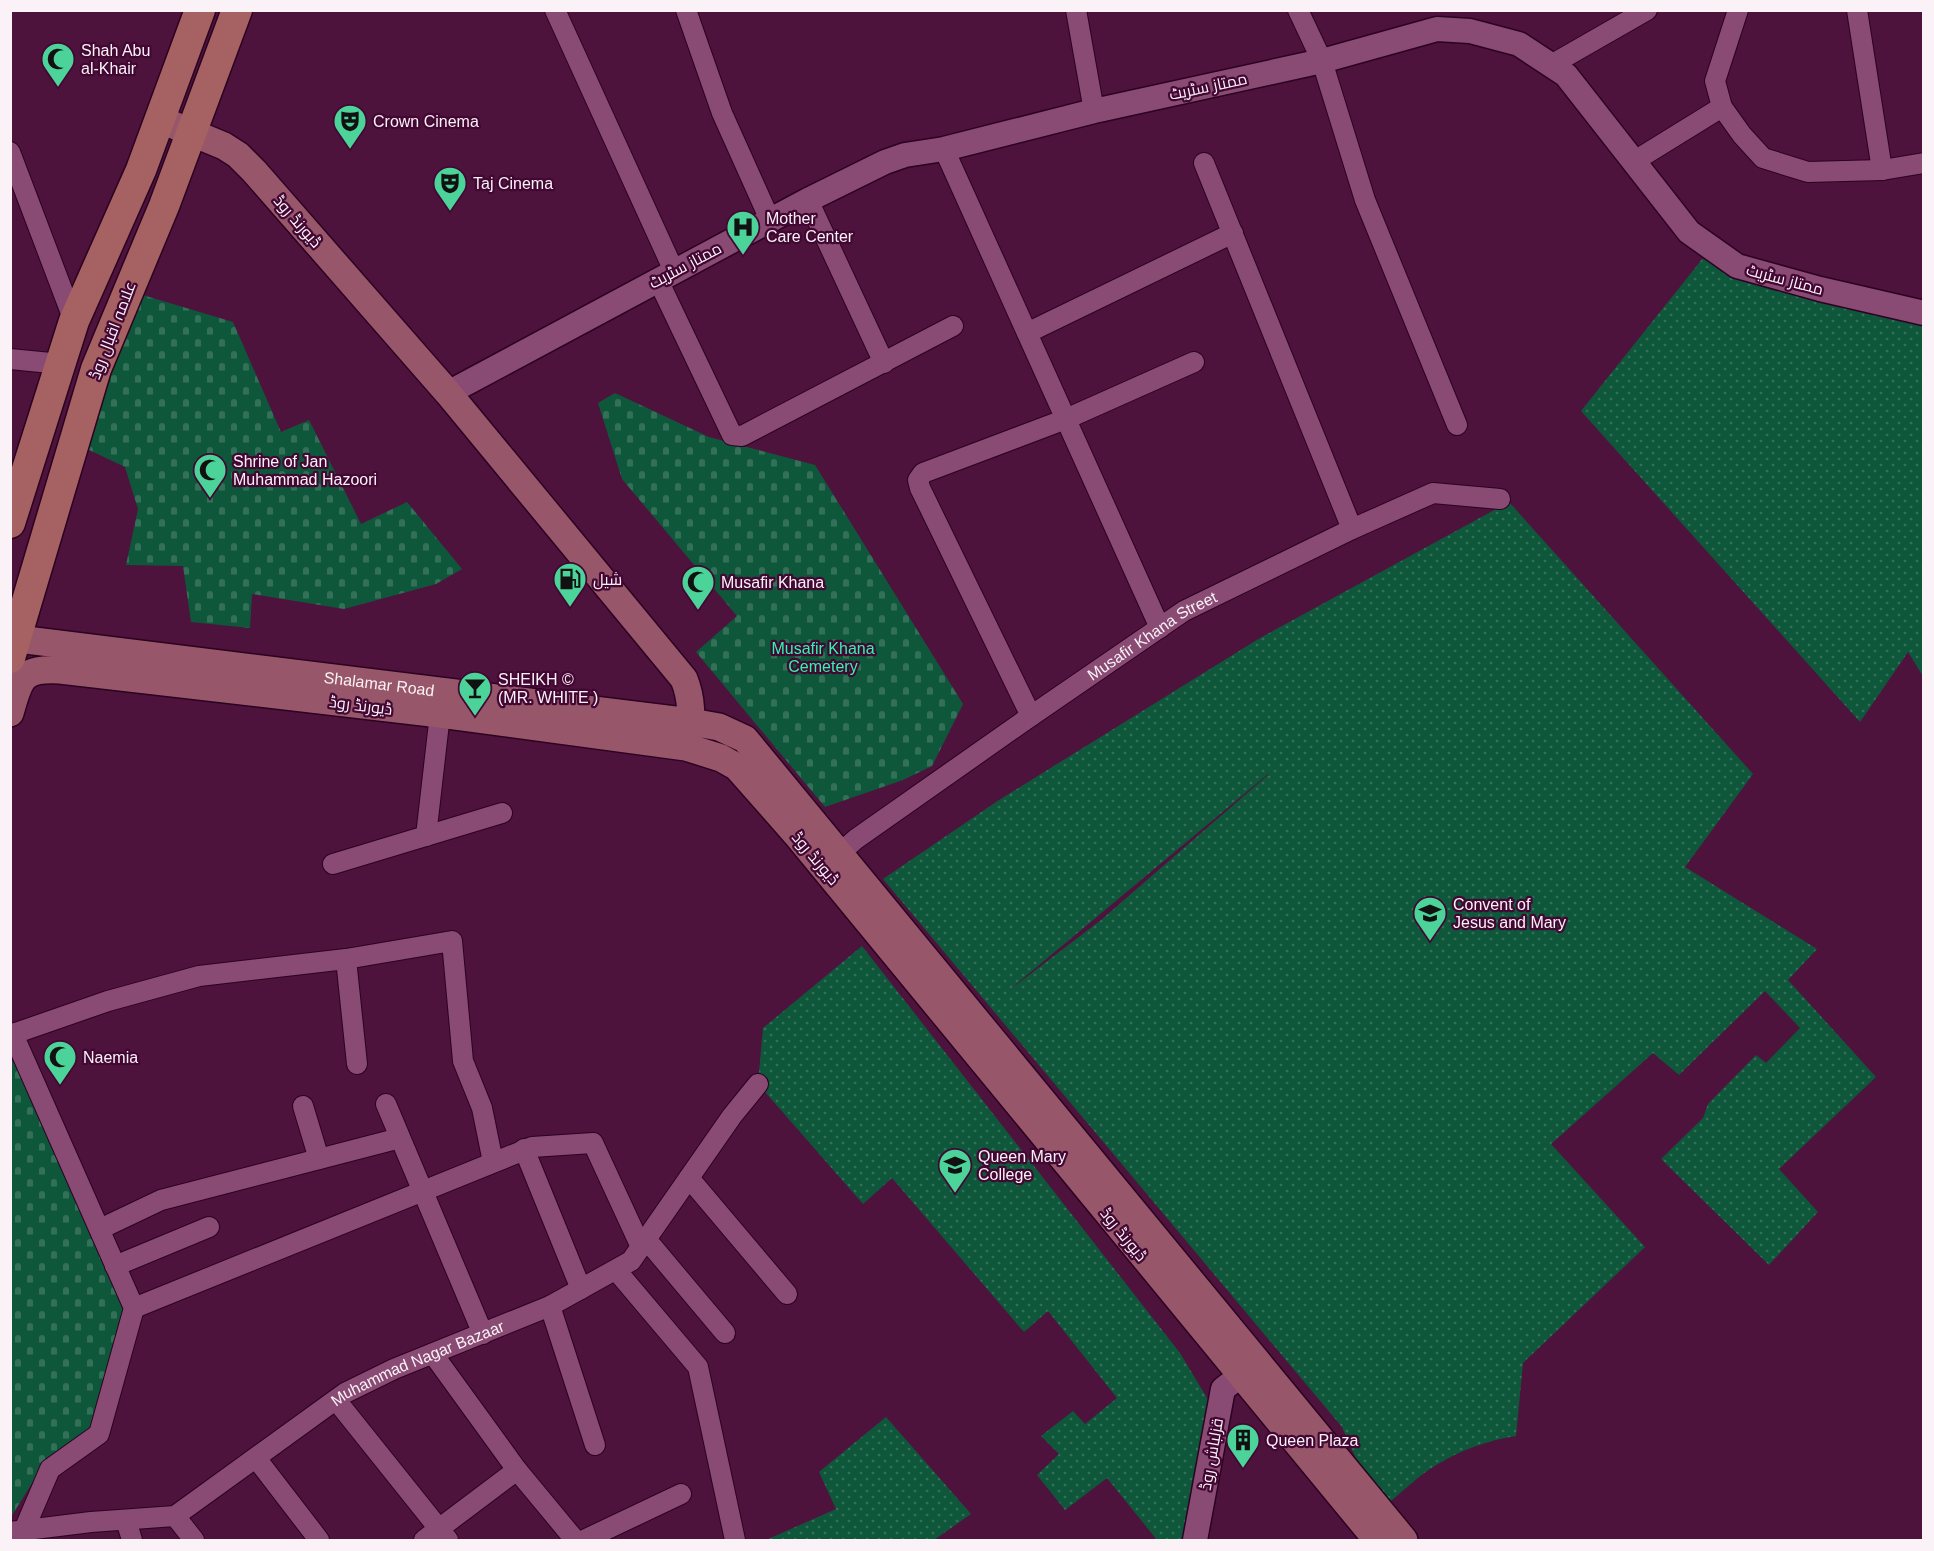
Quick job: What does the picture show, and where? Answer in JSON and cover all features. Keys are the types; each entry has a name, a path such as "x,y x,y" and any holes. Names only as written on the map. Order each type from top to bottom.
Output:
{"main road":[{"path":"10,524 74,321 141,170 200,10"},
{"name":"علامہ اقبال روڈ","path":"13,645 96,369 164,206 237,10"},
{"name":"ڈیورنڈ روڈ","path":"159,119 224,146 254,171 448,393 684,680 690,695 689,734"},
{"name":"Shalamar Road","path":"13,645 689,734 719,727 744,739"},
{"name":"ڈیورنڈ روڈ","path":"10,713 17,688 25,676 36,670 48,669 440,714 689,734 737,767 803,843 1377,1540"},
{"name":"ڈیورنڈ روڈ","path":"744,739 1404,1540"}],"street":[{"path":"555,10 732,435 742,436 953,326"},
{"path":"686,10 722,113 770,220"},
{"path":"1076,10 1094,111"},
{"path":"1298,10 1322,61 1365,200 1457,425"},
{"path":"1551,65 1647,10"},
{"path":"1738,10 1715,81 1722,107 1742,135 1763,158 1808,172 1882,170 1923,163"},
{"path":"1857,10 1882,170"},
{"name":"ممتاز سٹریٹ","path":"448,393 770,220 885,162 904,155 944,149 1094,111 1322,61 1434,20 1520,44 1566,75 1689,232 1737,266 1820,289 1923,313"},
{"path":"1633,162 1722,107"},
{"path":"944,149 1160,627"},
{"path":"10,152 74,321"},
{"path":"1204,164 1352,529"},
{"path":"808,200 884,363"},
{"path":"1027,333 1233,232"},
{"path":"10,359 61,364"},
{"path":"1030,716 918,480 923,473 1066,419 1194,363"},
{"name":"Musafir Khana Street","path":"839,854 1030,716 1184,611 1352,529 1433,493 1500,499"},
{"path":"426,836 440,714"},
{"path":"333,864 502,813"},
{"path":"21,1536 50,1469 99,1434 134,1308 12,1033 108,1000 199,976 346,959 452,941 463,1061 482,1108 493,1162"},
{"path":"346,959 357,1064"},
{"name":"Muhammad Nagar Bazaar","path":"175,1516 345,1393 394,1370 550,1306 631,1261 732,1116 758,1084"},
{"path":"386,1104 483,1334"},
{"path":"303,1106 319,1159"},
{"path":"100,1229 161,1200 400,1138"},
{"path":"134,1308 524,1149 593,1143 644,1243 725,1333"},
{"path":"524,1149 580,1289"},
{"path":"689,1178 787,1294"},
{"path":"115,1266 209,1227"},
{"path":"616,1270 698,1366 735,1540"},
{"path":"550,1306 595,1445"},
{"path":"433,1354 518,1470 575,1540"},
{"name":"قزلباش روڈ","path":"1195,1540 1223,1389 1240,1376"},
{"path":"336,1400 437,1537 518,1470"},
{"path":"256,1458 319,1540"},
{"path":"584,1540 681,1494"},
{"path":"21,1536 126,1520 175,1516 194,1540"},
{"path":"126,1520 132,1540"}],"green space":[{"path":"1711,248 1923,312 1923,676 1908,652 1860,722 1581,411"},
{"path":"136,293 233,322 281,432 309,420 361,524 407,502 462,569 436,584 344,609 252,594 250,628 191,622 183,566 126,565 138,509 125,467 85,448"},
{"name":"Musafir Khana Cemetery","path":"615,393 709,437 815,465 963,704 932,766 903,780 825,807 696,652 737,616 622,479 598,403"},
{"path":"1509,502 1753,774 1685,867 1817,949 1788,980 1876,1077 1779,1169 1818,1212 1769,1265 1661,1159 1703,1118 1708,1104 1756,1055 1766,1063 1800,1028 1765,991 1679,1075 1653,1053 1551,1144 1645,1247 1523,1363 1516,1436 1486,1443 1447,1459 1423,1474 1379,1511 1342,1427 883,879 999,800 1260,638","holes":["1269,774 1101,920 1008,991"]},
{"path":"862,946 1180,1353 1219,1418 1196,1538 1157,1540 1107,1478 1065,1510 1037,1475 1059,1454 1041,1436 1073,1411 1085,1424 1117,1398 1048,1311 1024,1332 892,1178 863,1204 758,1084 763,1028"},
{"path":"10,1059 21,1070 125,1312 96,1424 44,1464 11,1517"},
{"path":"886,1417 971,1514 934,1540 766,1540 836,1509 819,1472"}],"place":[{"name":"Shah Abu al-Khair","path":"58,88"},
{"name":"Crown Cinema","path":"350,150"},
{"name":"Taj Cinema","path":"450,212"},
{"name":"Mother Care Center","path":"743,256"},
{"name":"Shrine of Jan Muhammad Hazoori","path":"210,499"},
{"name":"شیل","path":"570,608"},
{"name":"Musafir Khana","path":"698,611"},
{"name":"SHEIKH © (MR. WHITE )","path":"475,717"},
{"name":"Convent of Jesus and Mary","path":"1430,942"},
{"name":"Naemia","path":"60,1086"},
{"name":"Queen Mary College","path":"955,1194"},
{"name":"Queen Plaza","path":"1243,1469"}]}
